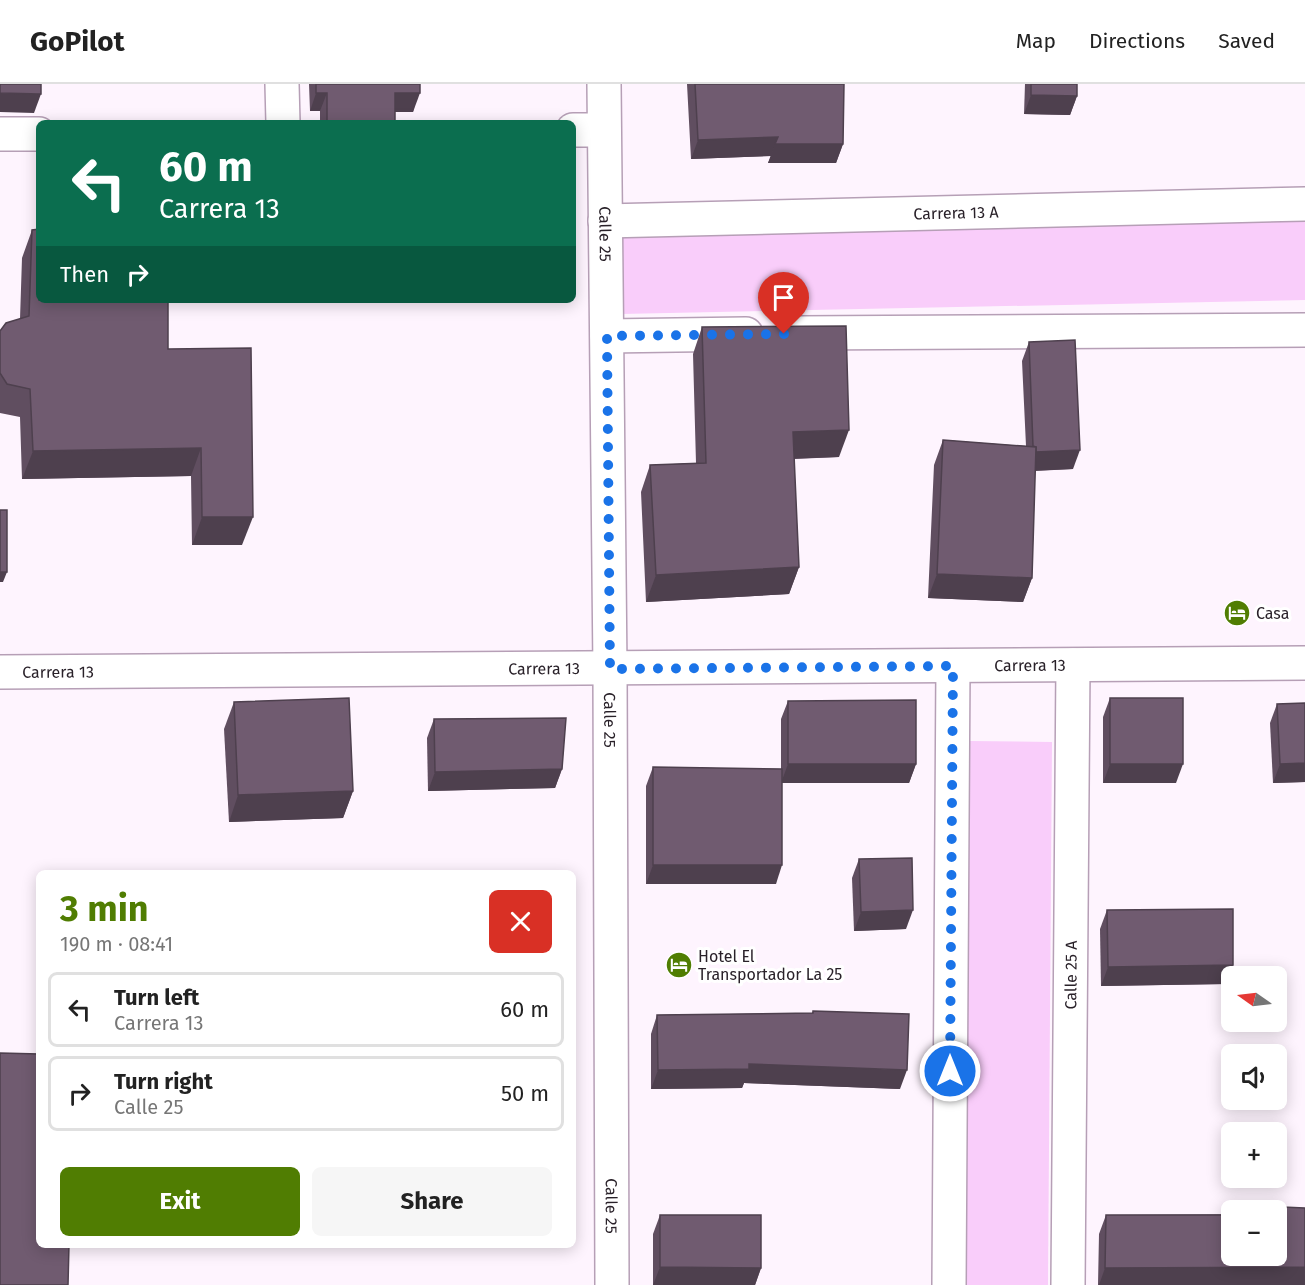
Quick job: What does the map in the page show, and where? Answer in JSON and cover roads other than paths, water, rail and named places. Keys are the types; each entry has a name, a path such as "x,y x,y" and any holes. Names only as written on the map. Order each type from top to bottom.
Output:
{"street":[{"path":"282,84 283,120"},
{"name":"Calle 25","path":"603,84 589,130 605,221 610,669 612,1285"},
{"path":"0,134 36,134"},
{"name":"Carrera 13 A","path":"605,221 1305,204"},
{"path":"607,336 1305,330"},
{"name":"Carrera 13","path":"0,672 1305,663"},
{"name":"Calle 25 A","path":"1068,1285 1073,665"},
{"path":"949,1285 953,666"}],"place":[{"name":"Casa","path":"1237,613"},
{"name":"Hotel El Transportador La 25","path":"679,965"}]}
